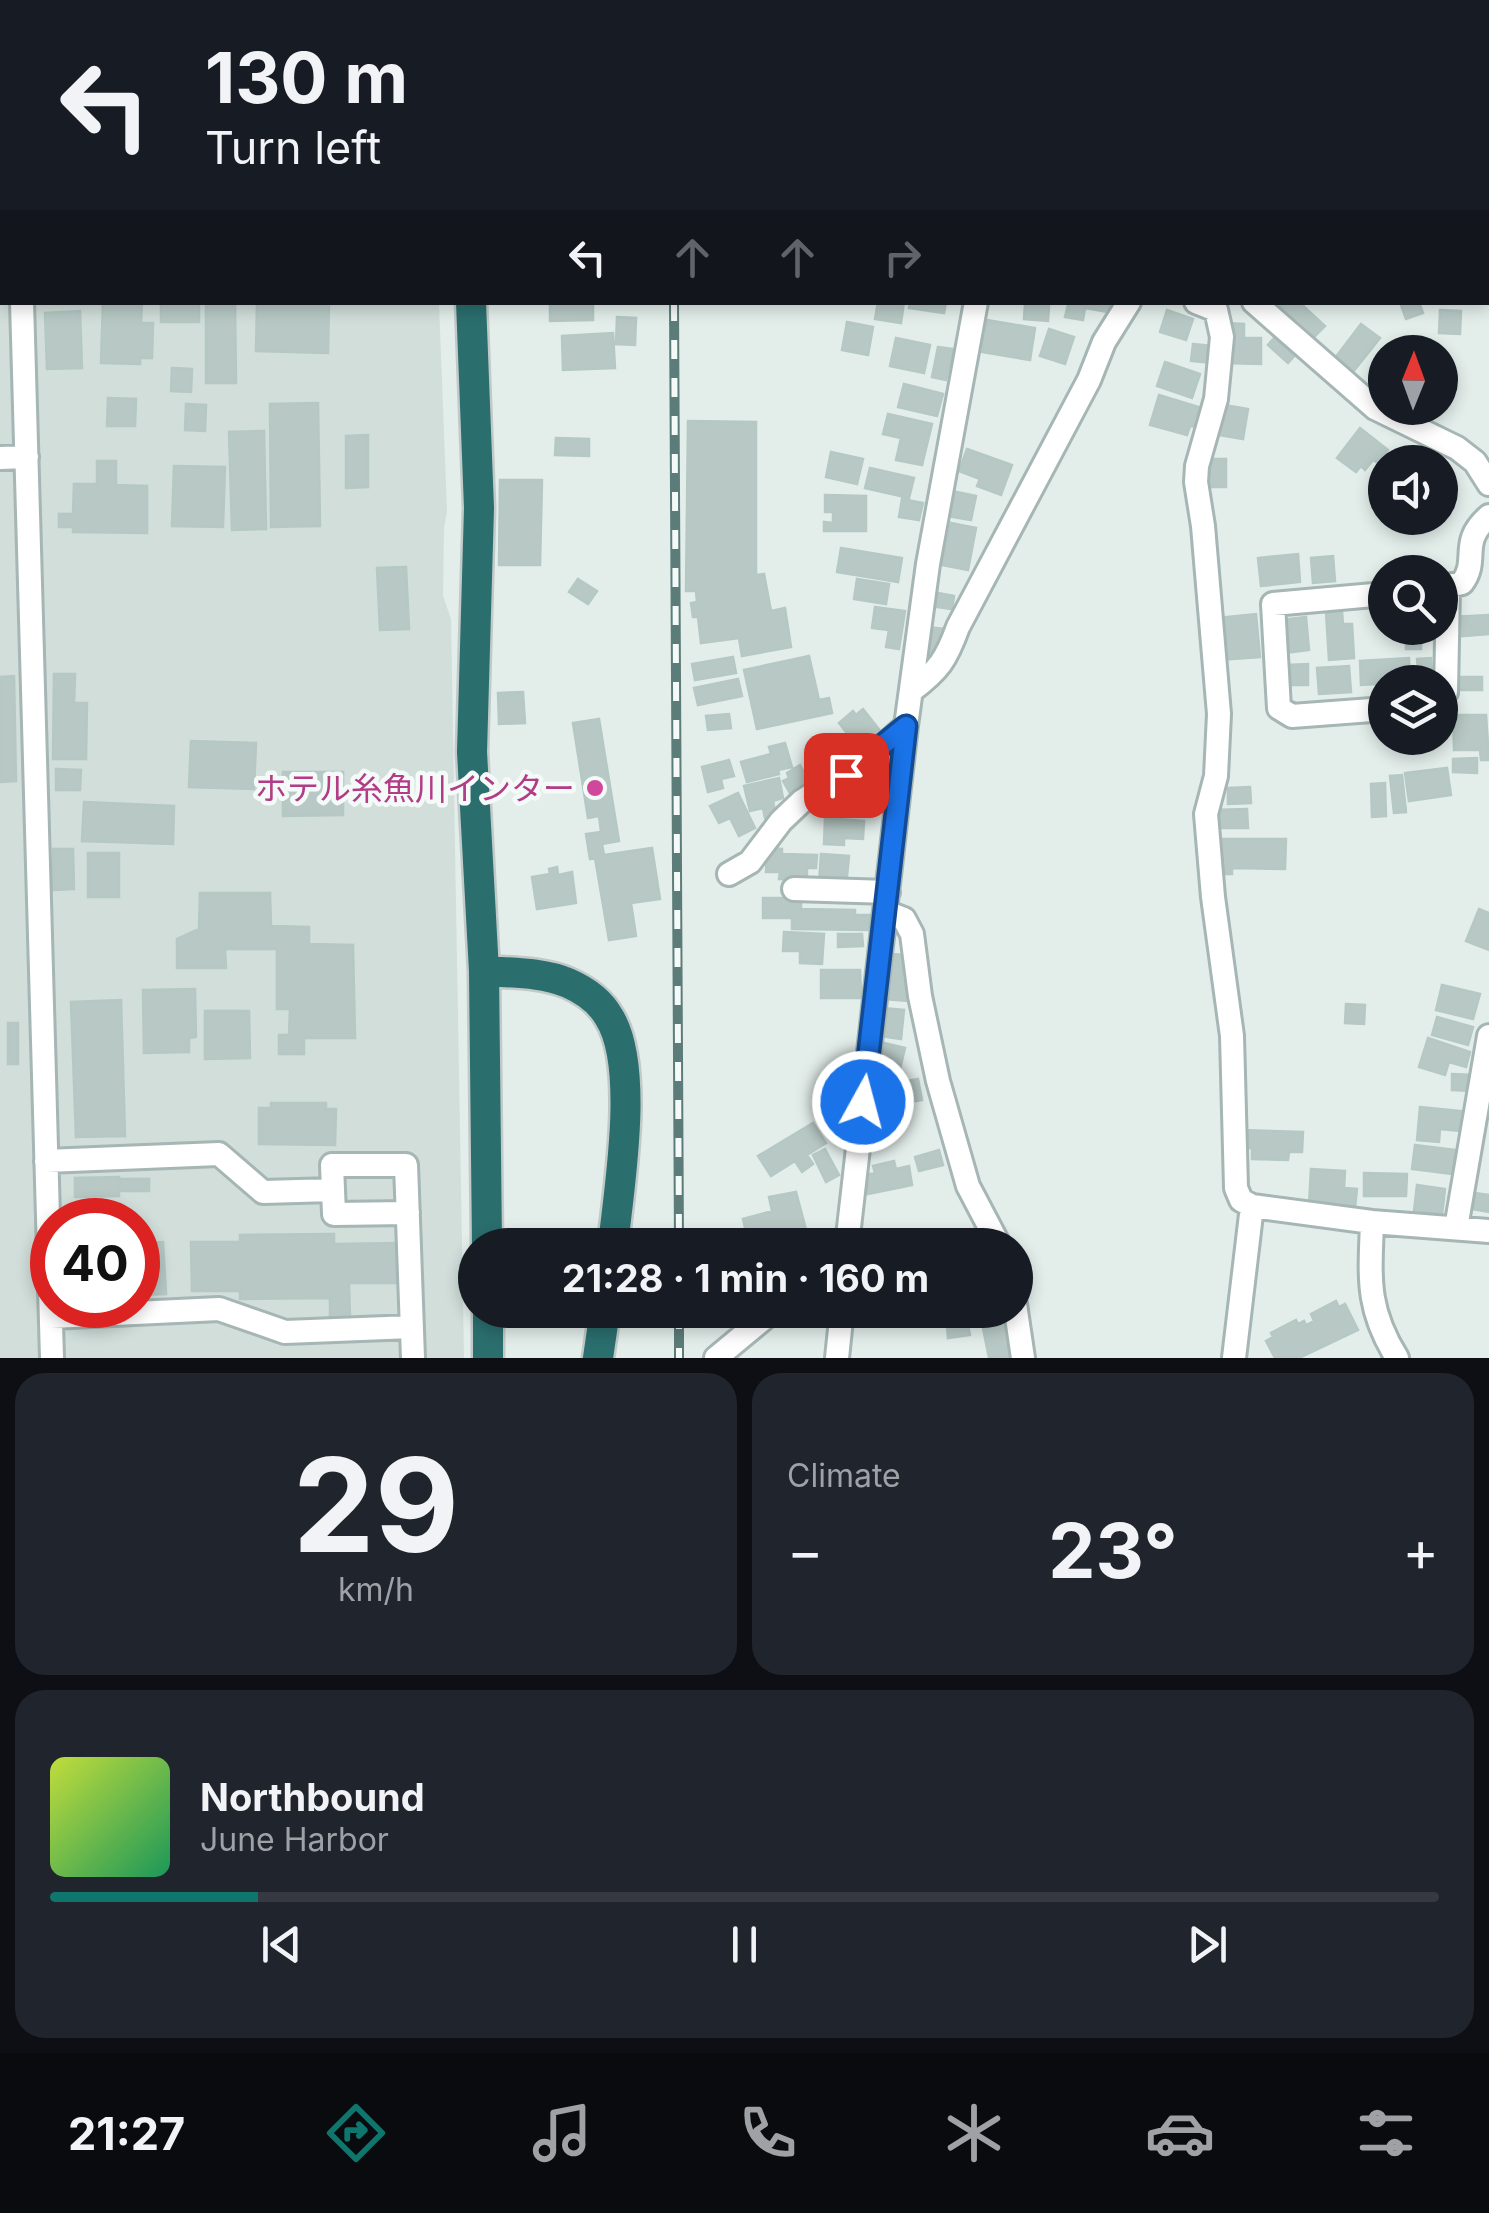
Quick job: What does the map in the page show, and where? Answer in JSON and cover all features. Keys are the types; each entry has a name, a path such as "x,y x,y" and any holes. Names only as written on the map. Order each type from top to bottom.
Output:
{"highway":[{"path":"470,305 479,508 472,752 484,972 487,1228"},
{"path":"484,972 528,974 567,983 598,1002 616,1032 622,1050 625,1101 614,1228"},
{"path":"488,1328 488,1358"},
{"path":"598,1358 602,1328"}],"street":[{"path":"22,305 47,1198"},
{"path":"846,1228 928,564 975,305"},
{"path":"911,691 937,671 948,656 958,627 1126,305"},
{"path":"1210,305 1222,337 1216,399 1196,482 1219,714 1216,776 1206,814 1232,1036 1236,1188 1241,1200 1252,1206 1372,1222 1489,1231"},
{"path":"1261,305 1375,408 1458,448 1475,462 1489,484"},
{"path":"0,458 27,458"},
{"path":"1458,584 1470,573 1469,546 1476,528 1489,516"},
{"path":"1368,596 1273,604 1279,708 1292,716 1368,710"},
{"path":"729,874 750,862 781,821 802,801 858,766 906,726"},
{"path":"794,889 887,902 904,919 912,934 938,1080 968,1186 991,1228"},
{"path":"1456,1228 1489,1036"},
{"path":"46,1160 219,1154 262,1192 333,1190"},
{"path":"408,1212 334,1214 332,1165 406,1165 408,1212 413,1358"},
{"path":"1234,1358 1252,1206"},
{"path":"1372,1222 1371,1298 1382,1333 1397,1358"},
{"path":"160,1312 219,1309 285,1332 412,1327"},
{"path":"51,1328 52,1358"},
{"path":"716,1358 752,1328"},
{"path":"836,1358 840,1328"},
{"path":"1019,1328 1023,1358"},
{"path":"285,1332 286,1358"}],"shaded area":[{"path":"0,305 439,305 447,512 443,596 451,619 462,1228 458,1228 458,1328 463,1328 464,1358 0,1358"}],"building":[{"path":"103,305 142,305 141,323 153,323 152,358 140,358 140,364 101,363"},
{"path":"161,305 199,305 199,322 161,322"},
{"path":"206,305 235,305 236,383 206,383"},
{"path":"257,305 329,305 328,353 256,351"},
{"path":"550,305 593,305 593,320 550,321"},
{"path":"877,305 904,305 901,323 875,319"},
{"path":"910,305 945,305 944,313 909,308"},
{"path":"1025,305 1049,306 1048,321 1024,319"},
{"path":"1068,305 1109,305 1108,312 1085,308 1083,320 1065,317"},
{"path":"1281,305 1302,305 1325,326 1312,339 1278,309"},
{"path":"1401,305 1420,305 1423,313 1406,319"},
{"path":"1167,310 1193,319 1186,340 1160,332"},
{"path":"1440,310 1461,311 1460,334 1439,333"},
{"path":"80,311 82,368 47,369 45,313"},
{"path":"617,317 636,318 635,345 616,344"},
{"path":"987,320 1035,328 1030,360 982,352"},
{"path":"847,322 873,327 868,355 842,350"},
{"path":"1226,323 1244,324 1244,338 1261,338 1261,364 1225,363"},
{"path":"1361,324 1376,335 1368,335 1368,353 1353,372 1335,358"},
{"path":"1049,329 1074,337 1065,364 1040,356"},
{"path":"613,333 615,368 563,370 562,336"},
{"path":"1275,337 1295,355 1288,363 1268,345"},
{"path":"896,338 930,345 924,373 890,366"},
{"path":"1193,344 1214,346 1212,363 1191,361"},
{"path":"938,347 953,349 946,380 932,377"},
{"path":"1165,362 1200,374 1192,398 1157,386"},
{"path":"172,368 192,369 191,392 171,391"},
{"path":"904,384 943,394 937,416 898,407"},
{"path":"1159,395 1202,408 1196,427 1190,426 1187,435 1150,425"},
{"path":"108,398 136,399 135,426 107,426"},
{"path":"318,403 320,526 271,527 270,404"},
{"path":"186,404 206,405 205,431 185,430"},
{"path":"1224,405 1248,409 1243,439 1219,435"},
{"path":"888,414 932,424 922,465 896,460 901,438 883,434"},
{"path":"688,421 756,422 756,575 764,574 771,611 785,608 791,647 742,656 739,638 701,643 698,617 693,617 691,603 697,602 696,591 686,591"},
{"path":"1360,428 1382,445 1368,445 1365,470 1361,466 1356,472 1337,458"},
{"path":"264,431 266,529 232,530 229,432"},
{"path":"368,435 368,487 346,488 346,436"},
{"path":"556,438 589,439 589,456 555,455"},
{"path":"967,449 1012,465 1001,495 977,486 980,479 959,471"},
{"path":"831,452 863,459 857,484 826,477"},
{"path":"1203,459 1226,459 1226,487 1203,487"},
{"path":"97,461 116,461 116,485 147,486 147,533 73,532 73,527 59,527 59,514 73,514 74,484 97,484"},
{"path":"174,466 225,467 223,527 172,526"},
{"path":"870,468 914,478 909,498 865,488"},
{"path":"500,480 542,480 540,565 499,565"},
{"path":"952,491 976,496 971,520 947,516"},
{"path":"825,495 866,496 866,531 824,531 824,522 833,523 833,512 825,512"},
{"path":"902,499 923,503 919,520 899,517"},
{"path":"951,523 976,528 968,570 942,565"},
{"path":"841,548 902,558 898,582 837,572"},
{"path":"1298,554 1300,582 1261,586 1258,558"},
{"path":"1333,556 1335,581 1313,583 1311,558"},
{"path":"406,567 409,629 380,630 377,568"},
{"path":"578,579 597,591 588,604 569,592"},
{"path":"857,579 889,584 886,604 854,599"},
{"path":"933,592 954,596 952,609 930,606"},
{"path":"875,607 905,611 899,649 886,647 889,630 872,628"},
{"path":"1342,611 1343,624 1352,624 1354,658 1329,660 1326,612"},
{"path":"1256,614 1260,657 1219,660 1216,618"},
{"path":"1489,615 1489,634 1458,637 1458,617"},
{"path":"1306,617 1309,650 1284,653 1281,620"},
{"path":"927,627 946,629 943,653 924,651"},
{"path":"809,656 819,700 829,698 832,713 757,729 744,670"},
{"path":"733,657 736,673 695,680 692,664"},
{"path":"1409,658 1409,665 1368,665 1368,685 1361,685 1360,661"},
{"path":"1431,658 1431,665 1418,665 1417,659"},
{"path":"1308,664 1308,685 1289,685 1288,665"},
{"path":"1349,666 1351,692 1319,694 1317,668"},
{"path":"54,674 75,674 74,703 87,703 86,759 53,759"},
{"path":"14,676 16,781 0,782 0,677"},
{"path":"1458,677 1482,677 1482,690 1459,690"},
{"path":"738,679 742,696 698,705 694,688"},
{"path":"523,692 525,723 499,724 498,693"},
{"path":"863,709 885,737 863,754 839,723 853,711 856,715"},
{"path":"729,714 731,728 708,730 706,716"},
{"path":"1458,715 1486,715 1489,760 1481,760 1480,750 1458,750"},
{"path":"599,719 619,841 602,844 604,855 652,848 660,899 631,903 636,936 609,940 595,858 590,859 586,834 601,832 599,816 588,818 573,723"},
{"path":"191,741 256,743 254,789 189,787"},
{"path":"838,741 852,760 833,773 820,754"},
{"path":"785,743 792,767 747,782 741,762 771,754 769,747"},
{"path":"1477,758 1477,773 1453,772 1453,759"},
{"path":"729,760 734,776 721,779 723,788 708,792 702,767"},
{"path":"875,760 887,776 879,782 882,787 861,803 846,784"},
{"path":"800,765 811,786 791,795 783,781 789,778 787,773"},
{"path":"1447,768 1451,795 1409,801 1405,773"},
{"path":"56,769 81,770 80,790 56,790"},
{"path":"283,772 343,772 343,815 283,816"},
{"path":"1402,775 1406,812 1394,813 1390,776"},
{"path":"779,778 783,798 773,801 776,816 765,818 763,808 750,811 744,786"},
{"path":"1385,783 1386,816 1372,817 1371,784"},
{"path":"1250,787 1251,803 1228,804 1228,788"},
{"path":"738,793 755,828 739,836 730,818 719,823 710,806"},
{"path":"84,802 174,806 173,844 82,841"},
{"path":"1247,809 1248,828 1212,828 1212,810"},
{"path":"825,818 864,821 863,839 844,838 844,845 824,844"},
{"path":"1217,839 1286,839 1285,869 1232,868 1232,874 1216,874"},
{"path":"767,848 782,849 782,854 817,855 816,868 807,868 807,880 779,879 780,872 766,872"},
{"path":"53,849 73,849 74,889 53,890"},
{"path":"88,853 119,853 119,897 88,897"},
{"path":"821,854 849,856 846,886 819,884"},
{"path":"557,867 558,875 572,872 576,903 537,909 532,877 550,874 549,869"},
{"path":"200,893 270,893 271,926 309,927 309,944 353,945 355,1038 304,1038 304,1054 279,1054 279,1035 289,1035 290,1009 277,1009 277,949 225,949 226,968 177,968 177,939 199,929"},
{"path":"763,898 801,898 801,909 855,910 855,915 870,915 870,930 792,929 792,918 763,918"},
{"path":"1479,909 1489,913 1489,950 1466,941"},
{"path":"784,932 824,934 822,964 800,963 800,951 783,951"},
{"path":"838,934 862,934 863,946 838,947"},
{"path":"889,954 905,955 902,979 910,980 908,1001 884,999"},
{"path":"821,970 860,970 861,998 821,998"},
{"path":"1442,985 1480,994 1473,1019 1436,1010"},
{"path":"195,989 196,1037 189,1038 189,1052 144,1053 143,990"},
{"path":"121,1000 125,1136 76,1137 71,1002"},
{"path":"1346,1004 1365,1005 1364,1024 1345,1023"},
{"path":"882,1008 904,1010 901,1039 880,1036"},
{"path":"205,1011 249,1011 250,1058 205,1059"},
{"path":"1437,1017 1473,1027 1468,1045 1432,1035"},
{"path":"8,1023 18,1023 18,1064 8,1064"},
{"path":"1428,1038 1470,1052 1466,1067 1449,1062 1445,1075 1419,1067"},
{"path":"880,1042 905,1048 900,1069 875,1063"},
{"path":"1452,1074 1474,1075 1473,1091 1452,1090"},
{"path":"918,1079 922,1100 905,1103 904,1098 878,1103 874,1087"},
{"path":"271,1103 326,1103 326,1109 336,1109 335,1145 259,1144 259,1108 271,1108"},
{"path":"905,1107 907,1123 875,1129 872,1112"},
{"path":"1420,1107 1461,1111 1459,1131 1440,1129 1439,1142 1417,1140"},
{"path":"813,1123 826,1143 807,1155 813,1164 802,1172 795,1161 771,1176 758,1156"},
{"path":"1241,1130 1303,1132 1302,1152 1289,1152 1288,1160 1252,1159 1252,1148 1240,1148"},
{"path":"1415,1145 1456,1150 1453,1174 1412,1169"},
{"path":"825,1149 839,1175 826,1182 813,1155"},
{"path":"939,1150 943,1165 919,1171 915,1157"},
{"path":"894,1161 896,1169 909,1166 912,1185 868,1194 865,1175 875,1173 873,1166"},
{"path":"1311,1169 1345,1171 1344,1188 1357,1189 1355,1208 1309,1205"},
{"path":"1364,1173 1407,1174 1406,1196 1364,1196"},
{"path":"119,1177 119,1196 75,1197 75,1178"},
{"path":"121,1179 149,1179 149,1191 121,1191"},
{"path":"1417,1185 1445,1189 1442,1215 1414,1211"},
{"path":"796,1192 806,1228 745,1228 743,1219 772,1211 769,1197"},
{"path":"1475,1193 1489,1195 1489,1212 1472,1209"},
{"path":"334,1234 334,1244 398,1243 398,1283 349,1283 350,1318 330,1319 330,1298 240,1299 240,1291 192,1291 191,1242 240,1242 240,1235"},
{"path":"163,1242 166,1294 160,1294"},
{"path":"1336,1301 1339,1307 1345,1304 1358,1330 1299,1358 1275,1358 1266,1341 1273,1337 1271,1333 1296,1320 1306,1325 1314,1321 1311,1314"},
{"path":"947,1328 969,1328 970,1335 948,1338"},
{"path":"983,1328 1009,1328 1014,1358 989,1358"}],"railway":[{"path":"674,305 679,1228"},
{"path":"679,1328 679,1358"}],"place":[{"name":"ホテル糸魚川インター","path":"595,788"}],"route":[{"path":"846,775 906,726 863,1102"}]}
